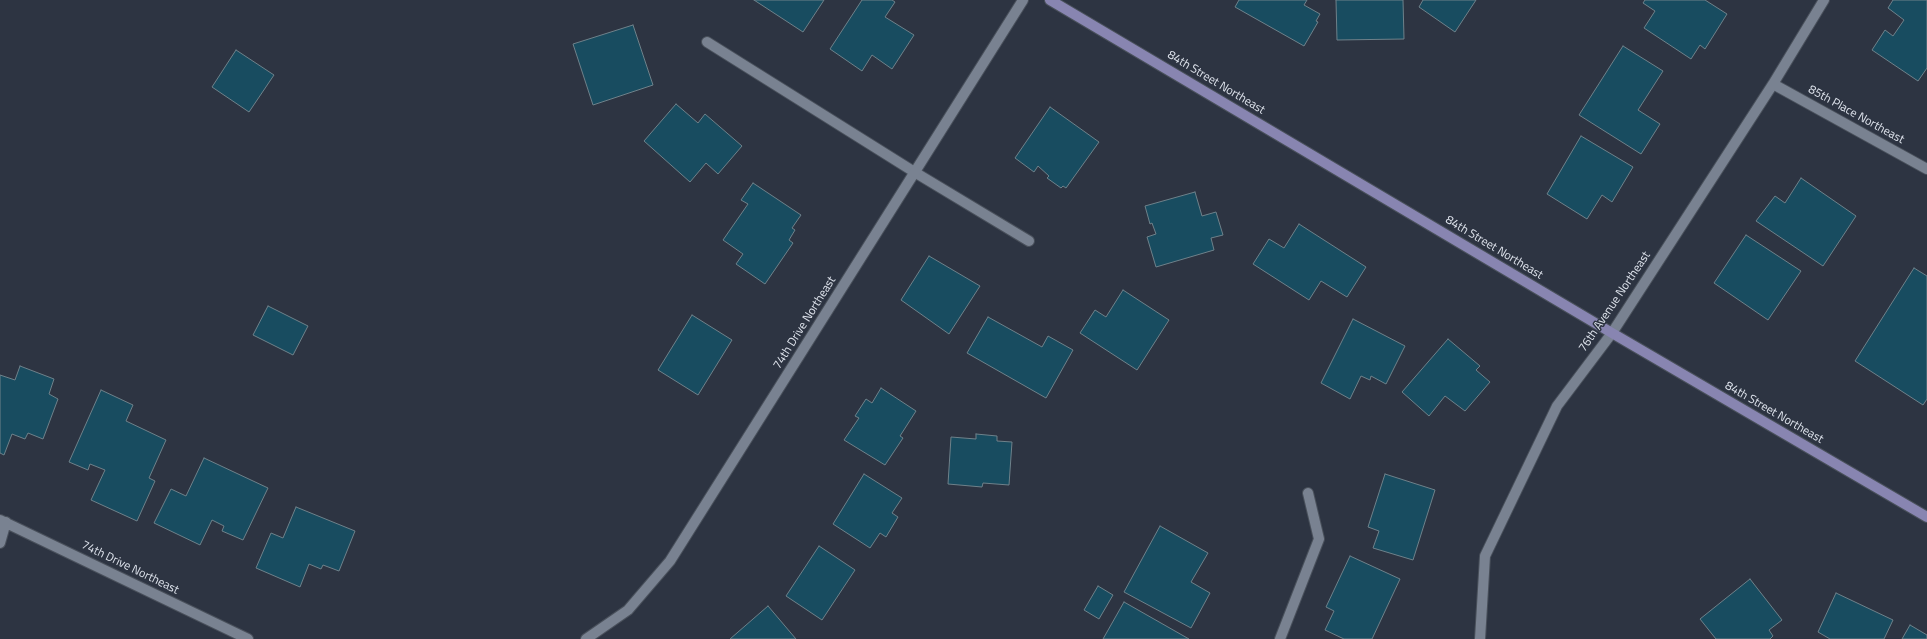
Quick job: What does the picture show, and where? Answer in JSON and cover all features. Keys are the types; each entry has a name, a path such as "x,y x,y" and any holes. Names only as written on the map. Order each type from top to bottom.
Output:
{"street":[{"name":"74th Drive Northeast","path":"586,639 628,610 670,561 916,173 1023,0"},
{"name":"84th Street Northeast","path":"1050,0 1612,333 1927,517"},
{"name":"76th Avenue Northeast","path":"1480,639 1485,556 1558,406 1612,333 1773,84 1824,0"},
{"path":"707,42 916,173 1029,241"},
{"name":"85th Place Northeast","path":"1773,84 1927,169"},
{"path":"1280,639 1319,539 1308,493"},
{"name":"74th Drive Northeast","path":"3,521 248,639"},
{"path":"0,543 3,521"}],"building":[{"path":"754,0 824,0 803,32"},
{"path":"862,0 892,0 895,2 885,17 914,35 892,69 872,55 862,71 830,49"},
{"path":"1239,0 1307,0 1304,5 1320,14 1316,21 1318,22 1304,46 1235,7"},
{"path":"1336,0 1403,0 1404,39 1337,40"},
{"path":"1423,0 1476,0 1455,32 1419,7"},
{"path":"1645,0 1705,0 1727,14 1705,49 1700,45 1691,59 1644,28 1655,11 1643,3"},
{"path":"1893,0 1927,0 1927,68 1918,81 1872,50 1885,30 1893,36 1904,20 1888,8"},
{"path":"633,25 653,85 593,105 573,44"},
{"path":"1623,46 1663,71 1638,110 1660,124 1641,154 1579,115"},
{"path":"236,50 274,75 249,112 212,87"},
{"path":"676,104 698,123 705,114 742,146 718,174 706,163 690,182 644,141"},
{"path":"1050,107 1099,142 1066,188 1063,186 1061,188 1047,178 1049,176 1038,166 1034,172 1015,158"},
{"path":"1581,136 1633,167 1612,202 1602,195 1587,219 1547,194"},
{"path":"1801,178 1856,216 1823,266 1756,221 1775,196 1785,203"},
{"path":"753,183 801,215 792,228 795,230 789,240 793,243 765,284 736,264 743,254 723,240 748,204 741,200"},
{"path":"1195,192 1202,216 1216,212 1223,235 1211,238 1214,250 1156,267 1147,237 1156,234 1152,223 1150,224 1145,206"},
{"path":"1299,224 1366,267 1347,297 1321,281 1309,300 1253,264 1269,239 1284,248"},
{"path":"1746,235 1801,271 1768,320 1714,283"},
{"path":"929,256 980,286 949,334 901,300"},
{"path":"1914,268 1927,276 1927,399 1923,405 1855,361"},
{"path":"1123,290 1169,320 1137,370 1080,333 1095,310 1106,317"},
{"path":"268,306 308,326 293,355 253,335"},
{"path":"692,315 732,340 698,395 658,370"},
{"path":"988,317 1042,347 1048,336 1073,350 1046,398 967,353"},
{"path":"1353,319 1405,346 1386,384 1371,376 1370,380 1361,376 1350,399 1321,383"},
{"path":"1448,339 1480,366 1476,370 1490,382 1465,411 1445,396 1429,416 1402,392"},
{"path":"20,366 54,379 49,394 58,399 43,439 28,433 25,439 12,434 4,455 0,453 0,375 15,380"},
{"path":"881,388 916,411 900,436 903,438 885,465 844,440 859,418 855,416 866,399 872,403"},
{"path":"101,390 133,405 126,421 166,440 149,478 155,481 137,521 91,500 105,470 90,464 88,470 69,462"},
{"path":"976,434 997,436 997,441 1012,442 1009,485 983,483 982,487 948,484 951,437 976,439"},
{"path":"204,458 268,488 243,540 222,531 224,526 212,520 200,545 154,523 171,489 186,496"},
{"path":"864,474 902,498 892,513 898,517 886,537 880,533 870,548 833,524"},
{"path":"1385,474 1435,490 1413,560 1373,548 1379,531 1368,527"},
{"path":"296,507 355,531 339,571 323,565 321,569 309,564 300,587 256,568 271,533 283,538"},
{"path":"1160,526 1208,553 1191,582 1210,593 1191,628 1124,592"},
{"path":"819,546 855,570 822,620 786,596"},
{"path":"1350,556 1400,579 1372,639 1344,639 1325,630 1334,611 1326,607"},
{"path":"1750,579 1782,620 1769,630 1773,636 1770,639 1716,639 1700,619"},
{"path":"1098,586 1113,595 1099,619 1084,610"},
{"path":"1836,593 1893,620 1884,639 1830,639 1818,632"},
{"path":"1124,602 1189,639 1103,639"},
{"path":"768,606 796,639 730,639"},
{"path":"1910,625 1927,635 1927,639 1902,639"}]}
